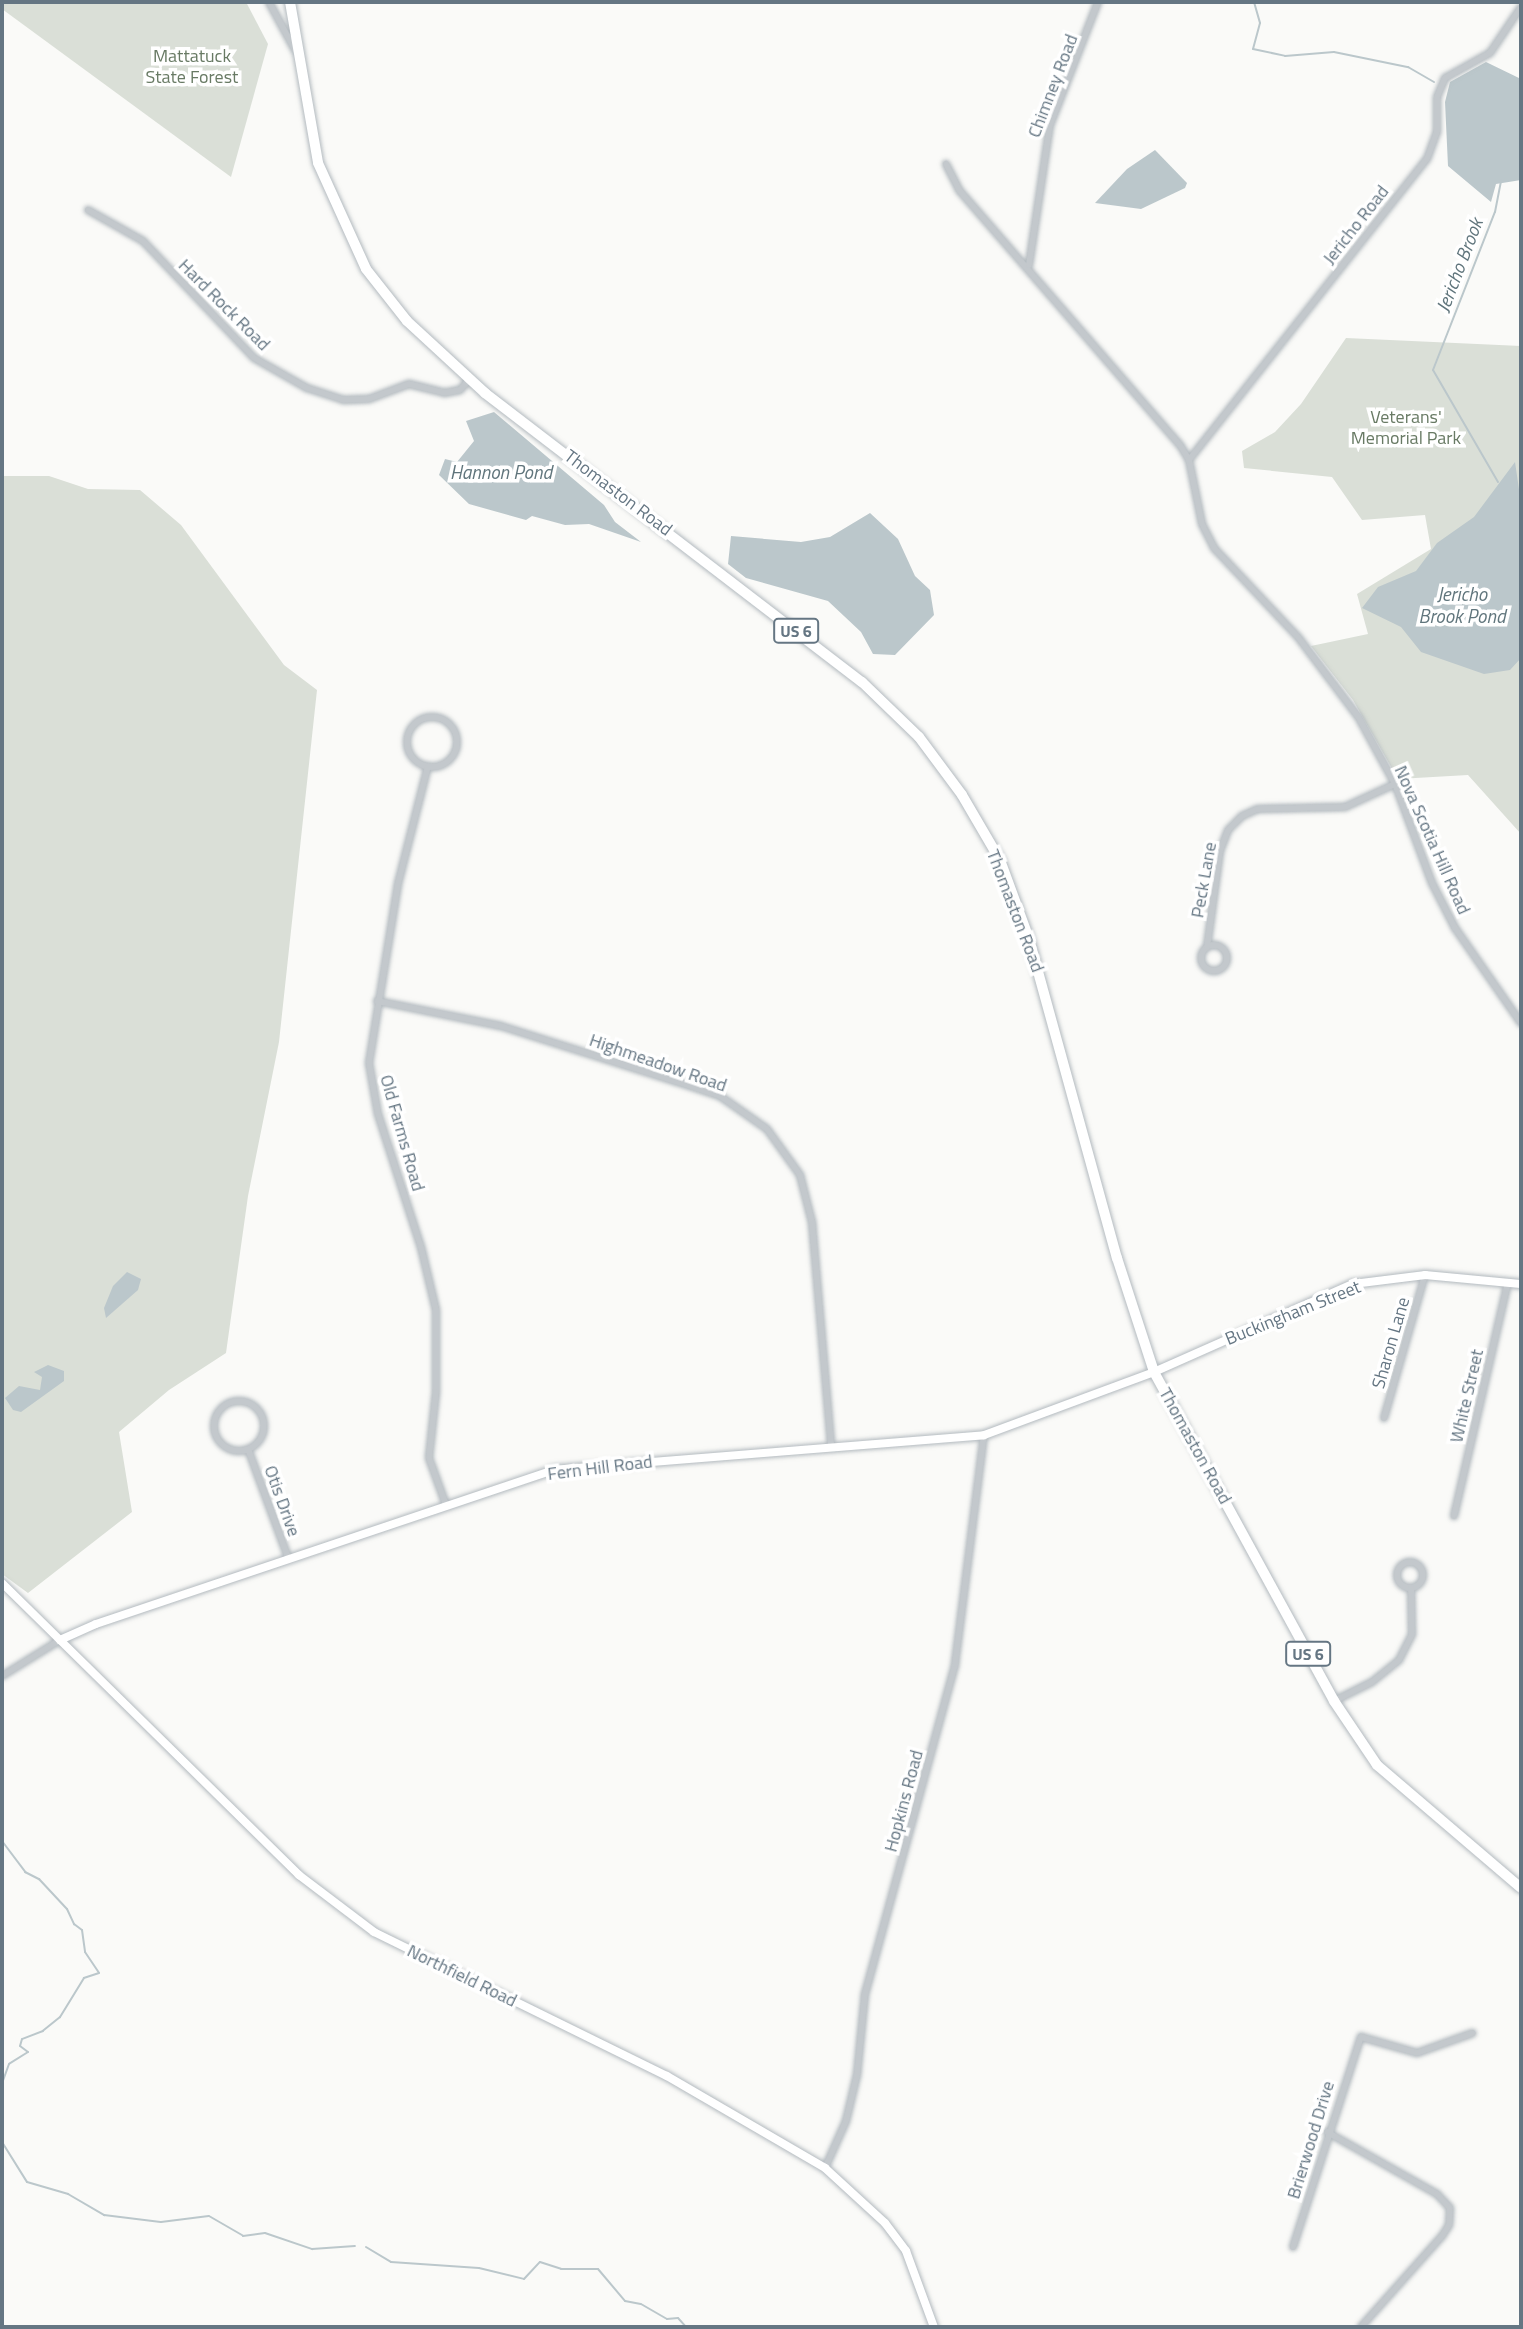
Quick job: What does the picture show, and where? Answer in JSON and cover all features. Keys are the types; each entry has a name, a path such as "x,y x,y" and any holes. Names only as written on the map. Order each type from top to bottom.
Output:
{"main road":[{"name":"Thomaston Road","path":"289,2 318,163 360,258 407,321 469,380 862,682 919,737 962,795 1000,860 1029,939 1118,1258 1154,1372 1334,1701 1377,1765 1521,1888"}],"street":[{"path":"269,2 298,57"},
{"name":"Chimney Road","path":"1029,265 1050,125 1098,2"},
{"name":"Jericho Road","path":"1189,460 1427,159 1437,132 1437,97 1446,78 1490,53 1521,7"},
{"path":"946,164 959,190 1029,265 1189,460"},
{"name":"Hard Rock Road","path":"88,210 143,241 254,358 307,388 343,400 369,399 409,383 444,393 460,390 469,380"},
{"name":"Nova Scotia Hill Road","path":"1189,460 1202,523 1214,548 1324,667 1359,718 1395,784 1432,883 1455,928 1521,1023"},
{"path":"438,717 452,725 457,748 448,761 428,766 412,757 408,735 422,719 438,717"},
{"name":"Old Farms Road","path":"428,766 398,884 377,1001 371,1037 371,1086 436,1310 436,1392 429,1458 446,1505"},
{"name":"Peck Lane","path":"1207,947 1218,946 1225,952 1221,968 1213,971 1204,965 1201,957 1207,947 1220,850 1228,830 1242,816 1258,809 1345,807 1395,784"},
{"name":"Highmeadow Road","path":"377,1001 501,1026 678,1082 720,1096 767,1129 800,1175 812,1222 831,1445"},
{"name":"Buckingham Street","path":"1154,1372 1353,1284 1424,1275 1521,1284"},
{"name":"Sharon Lane","path":"1384,1418 1424,1275"},
{"name":"White Street","path":"1454,1516 1508,1282"},
{"name":"Fern Hill Road","path":"60,1640 96,1624 289,1562 446,1505 553,1470 831,1445 984,1435 1154,1372"},
{"name":"Otis Drive","path":"247,1402 262,1418 260,1438 248,1449 227,1448 216,1437 216,1416 229,1403 247,1402"},
{"name":"Hopkins Road","path":"825,2168 846,2121 856,2075 865,1994 955,1664 984,1435"},
{"name":"Otis Drive","path":"248,1449 289,1562"},
{"path":"1409,1562 1418,1565 1423,1574 1420,1583 1411,1588 1402,1585 1397,1577 1400,1567 1409,1562"},
{"name":"Northfield Road","path":"2,1583 299,1875 374,1932 714,2100 825,2168 885,2222 906,2251 934,2327"},
{"path":"1334,1701 1399,1660 1412,1634 1411,1588"},
{"path":"2,1676 60,1640"},
{"name":"Brierwood Drive","path":"1293,2247 1357,2042 1366,2036 1417,2053 1473,2033"},
{"path":"1327,2132 1437,2194 1450,2208 1450,2225 1442,2236 1362,2327"}],"green space":[{"name":"Mattatuck State Forest","path":"2,2 246,2 268,44 231,177 2,9"},
{"name":"Veterans' Memorial Park","path":"1346,338 1521,346 1521,834 1468,775 1398,779 1353,700 1311,646 1368,634 1357,594 1431,549 1425,515 1362,520 1332,477 1244,468 1242,451 1275,432 1301,404"},
{"path":"2,476 49,476 88,489 140,490 181,525 284,665 317,690 279,1042 248,1196 226,1353 169,1390 119,1432 132,1512 28,1593 2,1574"}],"water":[{"path":"1486,62 1521,79 1521,180 1496,184 1491,202 1448,166 1445,102 1450,82"},
{"path":"1155,150 1187,183 1185,188 1141,209 1095,203 1127,169"},
{"name":"Hannon Pond","path":"494,412 604,505 615,522 641,542 589,524 565,525 532,516 526,520 469,504 439,475 445,459 457,462 474,441 466,421"},
{"name":"Jericho Brook Pond","path":"1515,462 1521,503 1521,658 1510,670 1484,674 1421,652 1401,627 1362,608 1378,587 1416,571 1437,543 1474,517"},
{"path":"870,513 898,539 915,576 930,590 934,615 895,655 873,654 861,632 828,601 746,578 728,564 731,536 801,542 830,537"},
{"path":"127,1272 141,1279 138,1290 106,1318 104,1308 113,1286"},
{"path":"48,1365 64,1371 64,1381 21,1412 13,1410 5,1398 19,1386 40,1390 42,1377 34,1372"}],"waterway":[{"name":"Jericho Brook","path":"1254,2 1260,23 1253,49 1285,56 1334,52 1408,67 1434,82"},
{"name":"Jericho Brook","path":"1498,482 1433,370 1495,212 1501,181"},
{"path":"2,1841 25,1872 39,1879 67,1909 74,1924 82,1930 85,1952 99,1973 84,1978 60,2017 43,2031 22,2039 20,2046 28,2052 9,2064 2,2083"},
{"path":"2,2142 27,2182 68,2194 104,2215 161,2222 209,2216 243,2236 265,2233 312,2249 355,2246"},
{"path":"366,2247 391,2262 479,2268 524,2279 540,2262 561,2269 598,2269 625,2301 641,2304 667,2319 678,2318 686,2327"}]}
